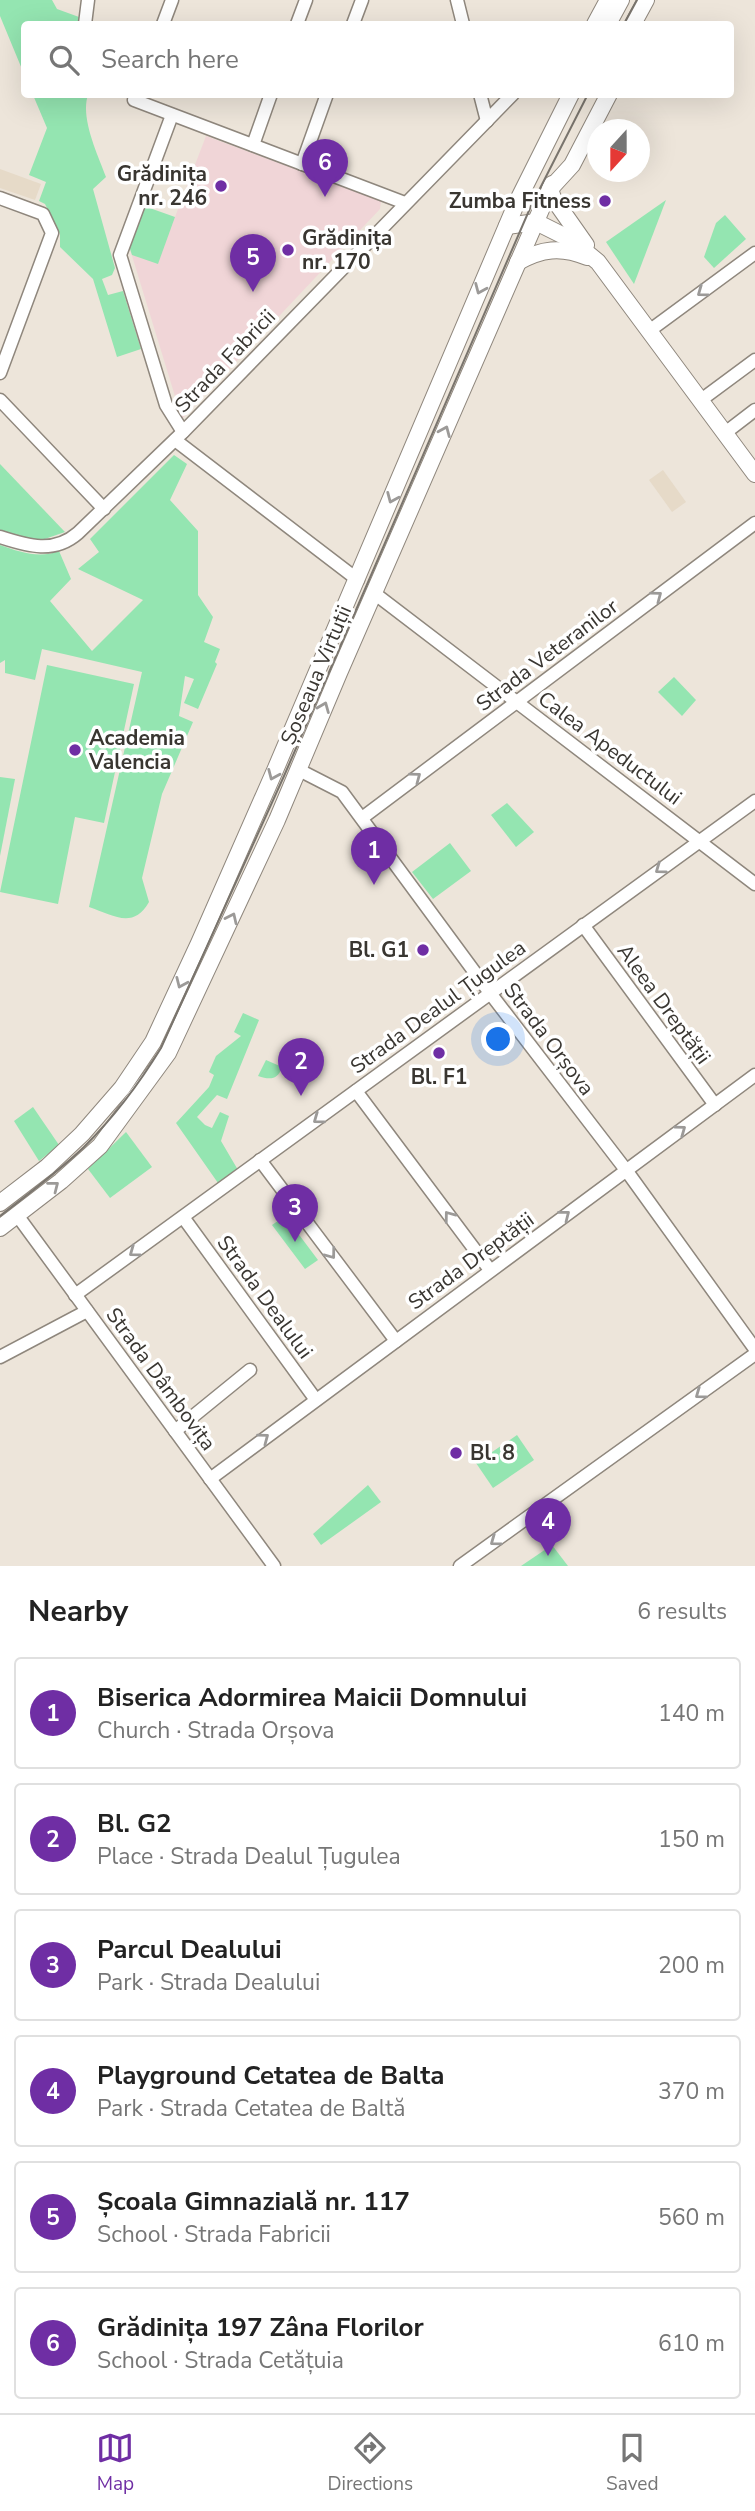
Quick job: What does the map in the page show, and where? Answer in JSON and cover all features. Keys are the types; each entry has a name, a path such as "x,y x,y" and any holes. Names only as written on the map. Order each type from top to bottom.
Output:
{"main road":[{"path":"635,21 646,0"},
{"path":"646,21 657,0"},
{"path":"597,21 612,1"},
{"path":"609,21 612,1"},
{"name":"Șoseaua Virtuții","path":"0,1203 47,1167 82,1134 122,1088 153,1042 205,932 358,580 507,226 507,197 557,98"},
{"path":"507,226 569,98"},
{"path":"595,98 550,189 559,208 598,262 725,433 752,463"},
{"name":"Șoseaua Virtuții","path":"0,1228 61,1181 100,1146 168,1053 299,770 550,189 572,165 607,98"},
{"path":"507,226 536,222 570,239 598,262"},
{"path":"518,262 539,252 555,249 571,251 598,262"}],"street":[{"path":"85,21 88,0"},
{"path":"164,21 172,0"},
{"path":"298,21 306,0"},
{"path":"354,21 362,0"},
{"path":"457,0 462,21"},
{"path":"588,21 612,1"},
{"path":"137,98 172,115 405,203"},
{"path":"253,145 270,98"},
{"path":"302,164 326,98"},
{"path":"481,98 486,121"},
{"name":"Strada Fabricii","path":"0,537 31,546 56,546 72,538 179,436 509,98"},
{"path":"172,115 120,255 166,405 179,436 358,580"},
{"path":"0,198 43,214 52,233 0,373"},
{"path":"649,331 755,253"},
{"path":"701,400 755,360"},
{"path":"0,400 104,509"},
{"path":"725,433 755,411"},
{"name":"Strada Veteranilor","path":"362,818 755,523"},
{"name":"Calea Apeductului","path":"374,593 755,884"},
{"name":"Strada Orșova","path":"299,770 339,789 362,818 626,1170 755,1349"},
{"name":"Strada Dealul Țugulea","path":"75,1295 755,801"},
{"name":"Aleea Dreptății","path":"583,925 715,1105"},
{"name":"Strada Dreptății","path":"210,1479 755,1075"},
{"path":"356,1091 490,1270"},
{"path":"260,1160 396,1341"},
{"name":"Strada Dâmbovița","path":"17,1216 274,1566"},
{"name":"Strada Dealului","path":"183,1217 316,1400"},
{"path":"0,1357 87,1311"},
{"path":"460,1566 755,1354"},
{"path":"175,1431 250,1370"}],"shaded area":[{"path":"206,136 381,201 380,209 182,419 129,246 175,217"},
{"path":"0,169 41,184 35,200 0,188"},
{"path":"663,470 686,502 672,512 649,480"}],"green space":[{"path":"0,0 52,0 57,9 79,17 78,21 21,21 21,67 0,16"},
{"path":"34,98 87,98 88,125 106,177 93,189 115,268 112,275 102,279 108,295 123,291 141,349 117,357 93,279 60,247 60,234 45,204 39,201 46,182 29,175 47,128"},
{"path":"666,200 634,284 606,242"},
{"path":"144,206 175,217 158,264 132,255 129,246"},
{"path":"725,215 746,239 714,268 704,257 716,223"},
{"path":"174,455 187,464 170,500 198,531 198,595 213,617 204,642 220,649 215,662 217,664 198,709 184,703 194,679 185,676 179,716 193,722 162,794 142,878 149,902 136,916 122,918 89,907 142,672 42,649 35,680 5,673 5,660 0,663 0,545 37,554 59,551 71,579 50,601 92,651 143,600 78,569 99,552 90,539"},
{"path":"0,464 65,532 39,541 0,530"},
{"name":"Academia Valencia","path":"47,665 134,684 104,823 75,817 58,904 0,892"},
{"path":"674,677 696,700 682,716 658,692"},
{"path":"0,777 15,779 0,856"},
{"path":"507,803 534,832 516,847 491,815"},
{"path":"450,843 471,871 433,899 412,872"},
{"path":"243,1013 259,1020 227,1099 217,1095 197,1117 212,1128 220,1112 229,1116 221,1141 238,1170 218,1183 176,1123 209,1087 214,1075 209,1072 216,1056 241,1036 234,1032"},
{"path":"266,1060 282,1067 276,1077 258,1076"},
{"path":"33,1107 59,1145 39,1161 14,1121"},
{"path":"126,1132 152,1167 110,1198 88,1169"},
{"path":"285,1216 318,1260 305,1269 272,1225"},
{"path":"517,1435 534,1460 493,1488 476,1463"},
{"path":"368,1485 381,1502 321,1545 313,1534"},
{"path":"552,1545 568,1566 521,1566"}],"tram line":[{"path":"626,21 637,0"},
{"path":"0,1216 64,1165 95,1136 125,1100 161,1048 284,776 531,206 586,98"}],"place":[{"name":"Grădinița nr. 246","path":"221,186"},
{"name":"Grădinița 197 Zâna Florilor","path":"325,197"},
{"name":"Zumba Fitness","path":"605,201"},
{"name":"Grădinița nr. 170","path":"288,250"},
{"name":"Școala Gimnazială nr. 117","path":"253,292"},
{"name":"Academia Valencia","path":"75,750"},
{"name":"Biserica Adormirea Maicii Domnului","path":"374,885"},
{"name":"Bl. G1","path":"423,950"},
{"name":"Bl. F1","path":"439,1053"},
{"name":"Bl. G2","path":"301,1096"},
{"name":"Parcul Dealului","path":"295,1242"},
{"name":"Bl. 8","path":"456,1453"},
{"name":"Playground Cetatea de Balta","path":"548,1556"}]}
